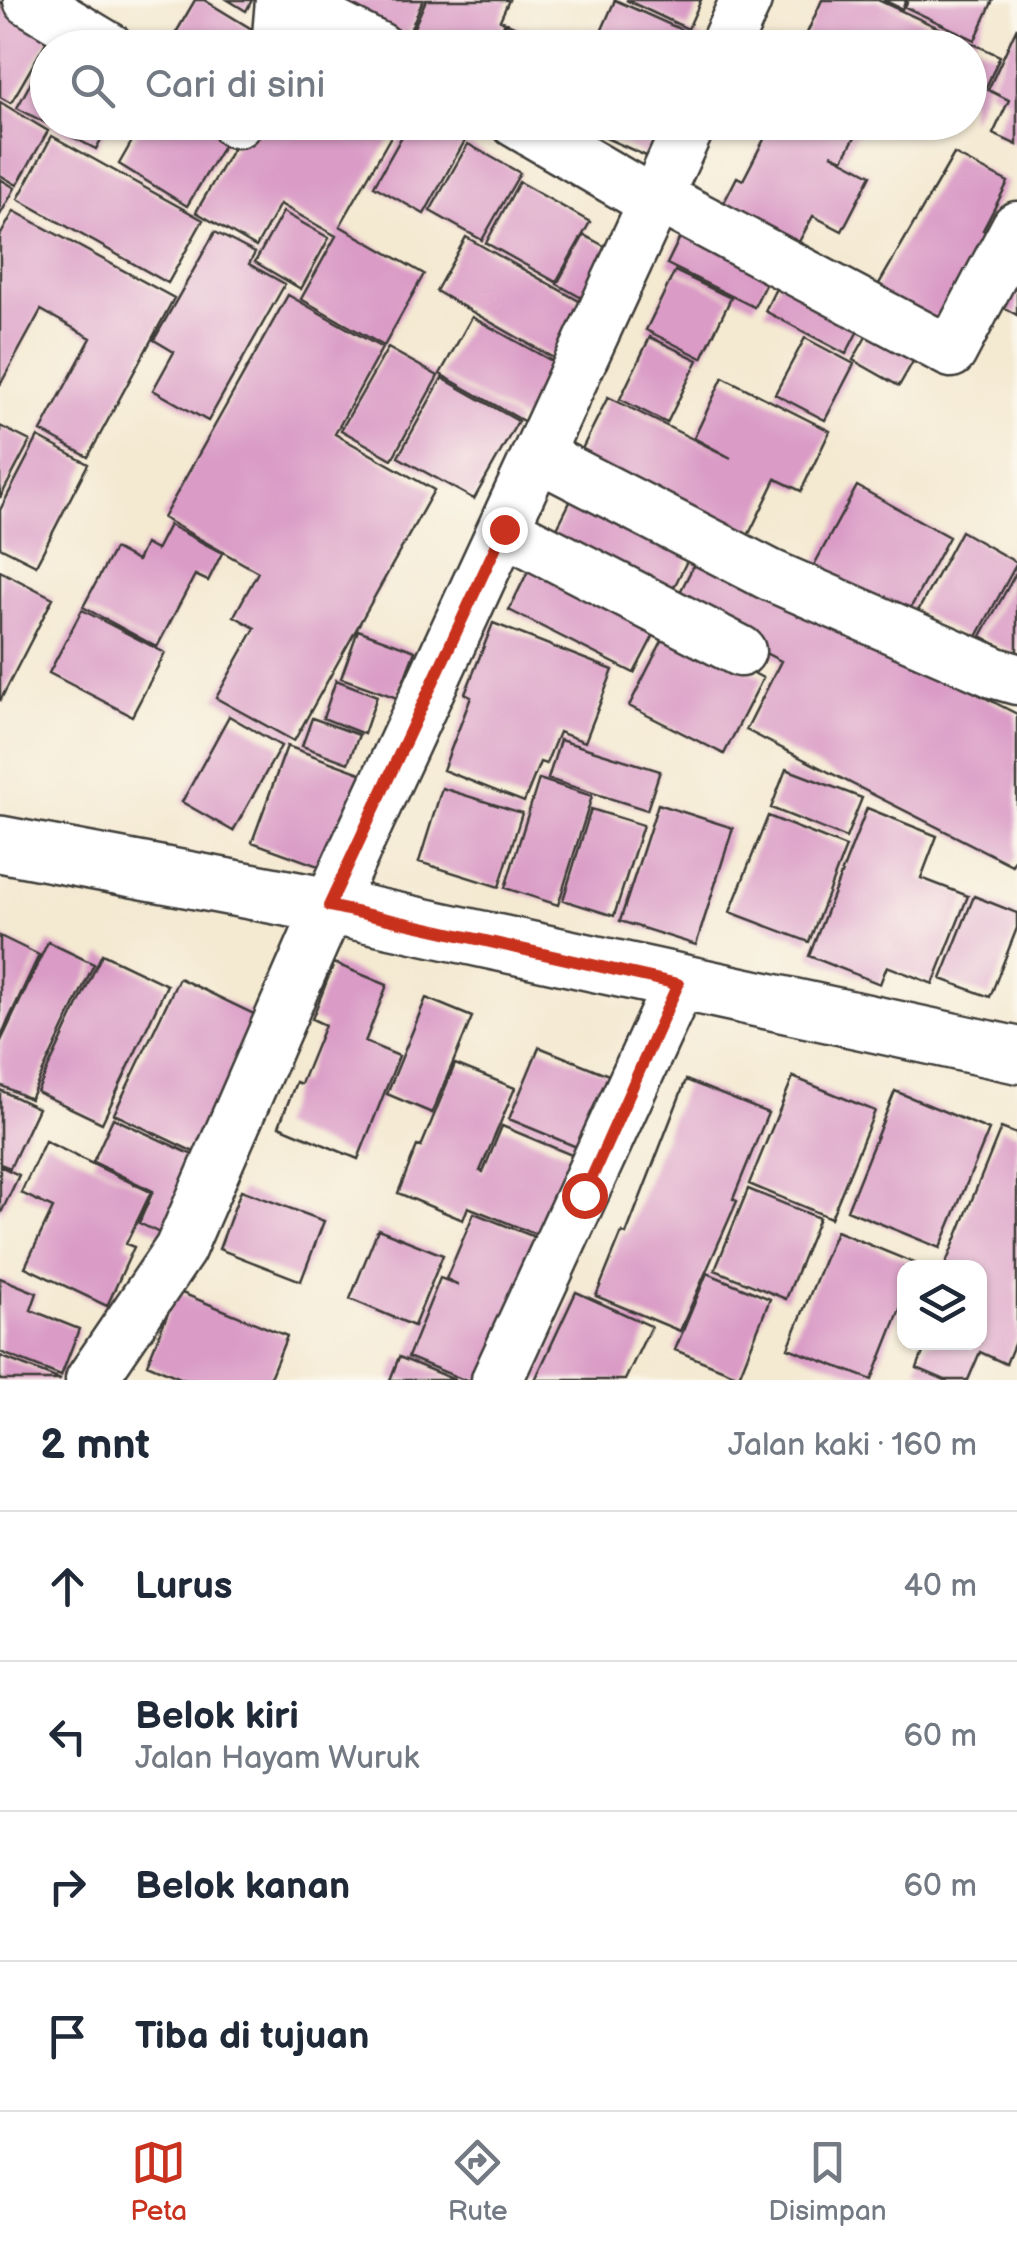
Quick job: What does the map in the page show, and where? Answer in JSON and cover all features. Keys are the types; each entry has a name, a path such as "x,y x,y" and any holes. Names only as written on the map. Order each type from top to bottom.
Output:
{"main road":[{"path":"0,844 329,906 1017,1056"}],"street":[{"path":"29,0 79,30"},
{"path":"279,30 282,0 342,30"},
{"path":"732,30 746,0"},
{"path":"548,140 656,200 952,352 1017,227"},
{"path":"91,1380 180,1249 329,906 683,140"},
{"path":"539,456 770,575 1017,679"},
{"path":"504,529 740,651"},
{"path":"497,1380 678,984"}],"building":[{"path":"195,0 204,0 254,30 178,30"},
{"path":"228,0 252,0 246,11"},
{"path":"312,0 423,0 410,30 378,30"},
{"path":"426,0 509,0 500,20 505,22 501,30 413,30"},
{"path":"615,0 682,30 602,30"},
{"path":"626,0 701,0 688,29"},
{"path":"822,0 878,0 943,30 808,30"},
{"path":"883,0 906,0 902,9"},
{"path":"908,0 993,0 980,30 954,30 905,7"},
{"path":"0,2 49,30 30,30 30,70 11,103 0,97"},
{"path":"507,23 523,30 504,30"},
{"path":"1017,27 1017,145 993,134 1009,100 988,90"},
{"path":"987,50 1000,56 987,85"},
{"path":"30,84 30,115 17,108"},
{"path":"0,102 30,120 30,140 43,140 17,185 0,175"},
{"path":"50,140 59,140 203,220 168,283 18,199"},
{"path":"79,140 101,140 96,149"},
{"path":"133,140 227,140 187,206 119,164"},
{"path":"238,140 389,140 340,226 424,274 384,346 301,299 336,236 280,204 256,247 196,212"},
{"path":"400,140 465,140 424,214 374,186"},
{"path":"610,140 663,140 655,160"},
{"path":"764,140 853,140 843,159 831,154 871,175 842,231 813,216 789,260 714,222 737,177 743,180"},
{"path":"468,144 520,173 482,240 430,211"},
{"path":"954,154 1008,182 983,230 995,237 945,342 869,301"},
{"path":"0,179 15,188 0,215"},
{"path":"519,182 590,222 556,282 486,243"},
{"path":"14,211 174,298 88,457 41,431 91,338 41,310 0,385 0,236"},
{"path":"283,212 329,238 301,289 255,262"},
{"path":"688,221 775,264 754,307 667,264"},
{"path":"215,232 255,253 249,264 285,284 208,421 153,390 174,352 154,340"},
{"path":"584,235 624,257 596,306 557,284"},
{"path":"466,237 602,314 571,368 436,291"},
{"path":"1017,261 1017,315 994,302"},
{"path":"785,270 867,313 846,354 765,311"},
{"path":"675,271 731,298 702,358 646,330"},
{"path":"288,295 382,348 335,434 434,490 294,741 216,698 255,628 234,616 258,572 163,518"},
{"path":"472,317 559,365 527,423 440,374"},
{"path":"877,317 923,344 899,386 853,360"},
{"path":"650,337 698,360 667,423 620,399"},
{"path":"805,338 854,364 825,420 775,394"},
{"path":"388,348 438,376 392,459 341,430"},
{"path":"723,377 830,431 801,491 776,479 744,544 576,461 608,397 731,458 694,438"},
{"path":"442,378 518,421 474,499 398,457"},
{"path":"0,426 30,441 0,498"},
{"path":"38,437 88,464 36,565 0,547 0,510"},
{"path":"579,484 696,543 669,597 552,538"},
{"path":"857,486 949,537 905,618 813,567"},
{"path":"169,525 222,553 208,581 195,575 157,647 83,607 114,549 137,561 145,544 156,550"},
{"path":"961,531 1017,563 974,642 918,611"},
{"path":"700,553 1017,714 1017,855 1012,865 746,730 781,661 673,606"},
{"path":"531,565 657,629 634,673 509,610"},
{"path":"0,571 53,598 0,701"},
{"path":"1017,571 1017,655 981,636"},
{"path":"82,610 165,653 132,716 49,673"},
{"path":"493,623 613,670 585,742 559,732 546,764 540,762 524,802 443,770 471,697 465,694"},
{"path":"668,629 763,678 724,754 629,706"},
{"path":"358,630 415,651 397,698 341,678"},
{"path":"336,680 377,696 364,734 323,718"},
{"path":"229,716 281,746 233,831 182,802"},
{"path":"312,718 359,735 348,763 302,746"},
{"path":"560,740 660,771 647,810 548,779"},
{"path":"287,746 363,774 329,870 252,842"},
{"path":"786,769 862,798 846,838 771,808"},
{"path":"539,779 592,796 558,905 505,888"},
{"path":"442,788 522,813 499,887 419,862"},
{"path":"658,804 733,828 696,945 620,921"},
{"path":"867,808 937,836 921,878 968,896 933,984 887,966 880,984 809,956"},
{"path":"591,809 643,825 614,916 563,900"},
{"path":"768,816 846,847 809,942 730,912"},
{"path":"974,896 1017,913 1017,928 990,997 941,979"},
{"path":"0,936 39,955 0,1038"},
{"path":"48,942 94,964 30,1099 0,1085 0,1043"},
{"path":"102,954 167,985 102,1123 37,1092"},
{"path":"334,963 387,985 365,1042 399,1056 358,1159 279,1126 325,1025 312,1019"},
{"path":"179,978 256,1015 230,1070 241,1076 202,1156 114,1114"},
{"path":"426,998 472,1017 432,1113 387,1094"},
{"path":"539,1047 626,1082 596,1155 509,1119"},
{"path":"455,1064 515,1088 480,1171 483,1172 502,1126 586,1161 553,1241 468,1207 463,1220 398,1193"},
{"path":"793,1077 875,1111 831,1218 749,1184"},
{"path":"686,1080 768,1113 733,1199 737,1201 680,1331 596,1296 622,1232 626,1234"},
{"path":"0,1090 38,1108 10,1168 0,1164"},
{"path":"895,1091 989,1130 940,1248 847,1210"},
{"path":"113,1118 208,1162 172,1239 139,1223 153,1191 93,1162"},
{"path":"1001,1128 1017,1134 1017,1337 1006,1364 980,1352 968,1380 945,1380 917,1368 924,1350 987,1350 987,1260 947,1260"},
{"path":"45,1141 151,1192 126,1244 134,1247 107,1306 25,1267 53,1208 21,1193"},
{"path":"0,1166 19,1175 0,1215"},
{"path":"748,1189 819,1218 786,1299 715,1270"},
{"path":"241,1190 324,1221 301,1281 219,1249"},
{"path":"474,1213 545,1241 485,1380 464,1380 408,1357 440,1278 459,1285 446,1279"},
{"path":"378,1229 443,1255 414,1326 350,1299"},
{"path":"836,1231 907,1260 897,1260 897,1317 872,1380 788,1348"},
{"path":"707,1273 770,1299 739,1376 675,1350"},
{"path":"0,1278 37,1293 31,1310 79,1329 61,1376 0,1352"},
{"path":"177,1291 287,1336 269,1380 185,1380 147,1364"},
{"path":"576,1292 651,1326 625,1380 535,1380"},
{"path":"0,1356 61,1380 0,1380"},
{"path":"399,1357 455,1380 390,1380"}],"route":[{"path":"504,529 329,906 678,984 584,1195"}]}
